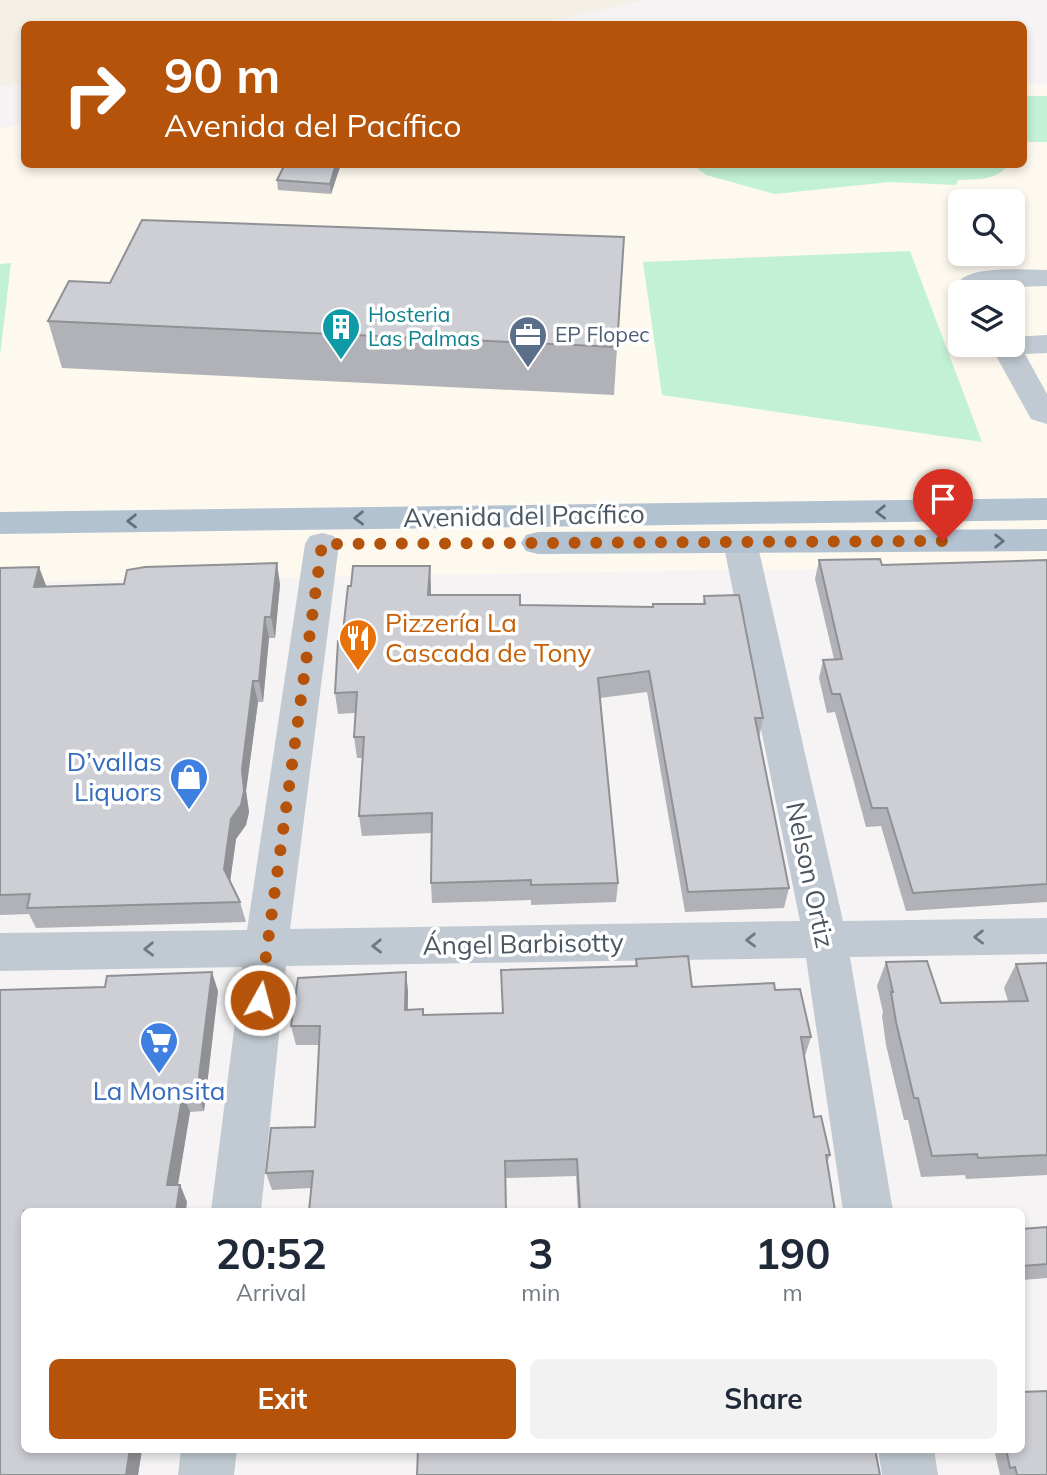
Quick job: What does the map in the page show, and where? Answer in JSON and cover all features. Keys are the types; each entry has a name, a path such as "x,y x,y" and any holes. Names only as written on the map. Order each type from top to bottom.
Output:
{"main road":[{"name":"Avenida del Pacífico","path":"0,523 1047,509"},
{"name":"Avenida del Pacífico","path":"0,548 1047,540"}],"street":[{"path":"977,280 1047,278"},
{"path":"1025,345 1047,344"},
{"path":"1012,357 1042,412 1047,415"},
{"name":"Nelson Ortiz","path":"740,542 825,939 868,1208"},
{"path":"236,1208 266,947 322,544"},
{"name":"Ángel Barbisotty","path":"0,952 1047,936"},
{"path":"206,1475 209,1453"},
{"path":"907,1453 910,1475"}],"shaded area":[{"path":"1027,83 1047,85 1047,565 0,582 0,129 21,124 21,168 1027,168"}],"green space":[{"path":"1027,96 1047,96 1047,142 1027,142"},
{"path":"697,168 1005,168 992,177 958,180 956,185 890,182 775,194 706,175"},
{"path":"910,251 982,442 662,395 643,262"},
{"path":"11,263 0,356 0,264"}],"sand":[{"path":"0,0 643,0 555,21 21,21 21,83 0,87"}],"building":[{"path":"283,168 335,168 330,184 277,180"},
{"path":"142,220 624,237 617,347 48,321 69,281 110,283"},
{"path":"880,559 882,565 1047,560 1047,884 913,893 887,808 872,808 840,694 832,694 823,660 842,659 819,560"},
{"path":"277,563 271,617 265,617 259,681 253,681 242,770 244,791 241,805 231,819 224,869 240,902 27,908 30,894 0,895 0,568 39,567 34,587 124,584 127,570 145,567"},
{"path":"353,566 430,566 428,595 520,595 520,605 653,607 653,604 705,604 704,596 739,595 763,718 755,718 789,888 688,892 649,671 598,678 618,883 531,885 531,880 431,883 432,813 359,816 364,737 354,737 357,692 335,693 338,641 342,641"},
{"path":"688,956 692,987 774,983 775,990 800,989 811,1037 801,1037 814,1117 821,1116 830,1155 826,1155 835,1208 580,1208 577,1159 505,1161 506,1208 309,1208 313,1171 266,1173 271,1128 315,1127 320,1026 291,1026 298,978 406,972 405,1010 423,1009 423,1015 503,1013 501,970 637,966 636,959"},
{"path":"927,961 941,1003 1028,1001 1016,964 1047,963 1047,1155 978,1158 977,1154 932,1156 918,1098 914,1098 896,1022 886,962"},
{"path":"212,972 197,1093 183,1093 167,1185 180,1185 176,1208 21,1208 21,1453 129,1453 126,1475 0,1475 0,990 105,987 107,976"},
{"path":"1047,1227 1047,1264 1025,1266 1025,1229"},
{"path":"1047,1391 1047,1475 1017,1475 1015,1467 1010,1468 1007,1453 1025,1453 1025,1392"},
{"path":"418,1453 876,1453 880,1475 417,1475"}],"place":[{"name":"Hosteria Las Palmas","path":"341,361"},
{"name":"EP Flopec","path":"528,369"},
{"name":"Pizzería La Cascada de Tony","path":"358,672"},
{"name":"D’vallas Liquors","path":"189,811"},
{"name":"La Monsita","path":"159,1075"}],"route":[{"path":"260,1000 322,544 943,541"}]}
